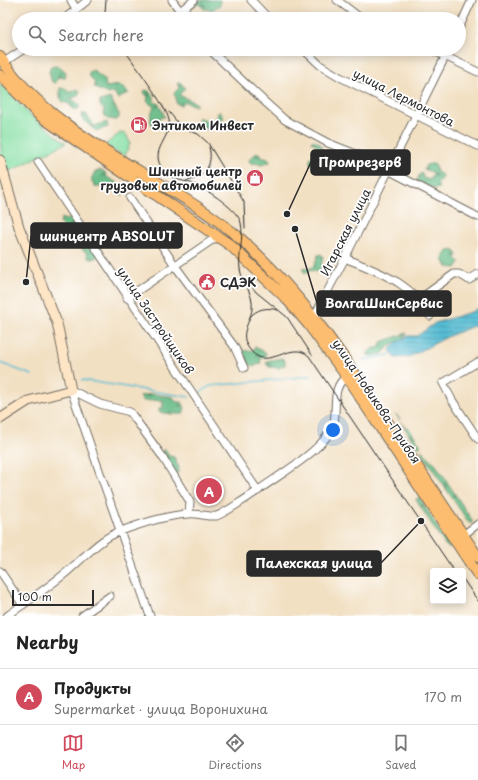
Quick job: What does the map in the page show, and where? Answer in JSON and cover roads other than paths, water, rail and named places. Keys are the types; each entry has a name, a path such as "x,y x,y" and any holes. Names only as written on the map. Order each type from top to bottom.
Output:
{"main road":[{"name":"улица Новикова-Прибоя","path":"1,62 30,93 64,122 141,174 200,210 242,240 290,288 314,317 349,366 478,556"},
{"name":"улица Новикова-Прибоя","path":"0,75 39,115 218,236 265,276 308,324 346,377 478,575"}],"street":[{"path":"71,0 76,9"},
{"path":"72,12 88,0"},
{"path":"172,0 180,11 194,0"},
{"path":"251,0 262,12"},
{"path":"337,0 353,12"},
{"path":"466,13 472,0"},
{"path":"1,62 12,56"},
{"path":"216,56 285,120 328,144 361,156 478,216"},
{"name":"улица Лермонтова","path":"310,56 320,65 340,77 478,146"},
{"name":"Игарская улица","path":"314,317 345,258 445,56"},
{"path":"453,56 478,72"},
{"path":"0,160 19,227 57,323 71,390 150,616"},
{"name":"улица Застройщиков","path":"38,162 258,491"},
{"path":"130,198 176,267 234,346 244,368"},
{"path":"128,298 176,267 218,236"},
{"path":"345,258 382,273 407,288 417,298 430,316"},
{"path":"417,298 454,274 459,274 469,280 478,274"},
{"path":"478,362 443,383 452,400 478,439"},
{"path":"8,616 68,570 98,543 121,531 189,514 217,516 258,491 312,452 325,439 331,430 335,417 337,387 346,377"},
{"path":"0,419 28,401 71,390 100,404 130,412 162,456 190,502 189,514"},
{"path":"463,535 478,524"},
{"path":"0,571 23,605"},
{"path":"82,616 110,596"}],"water":[{"path":"478,308 478,324 447,337 409,357 395,358 390,349 397,342 408,336 417,336 435,323 471,312"}],"waterway":[{"path":"363,360 393,354"},
{"path":"0,363 32,375"},
{"path":"198,394 210,386 311,376"},
{"path":"82,380 189,397"}],"tram line":[{"path":"105,12 106,0"},
{"path":"129,56 162,105 169,120 169,127 159,151 159,164 171,177 192,183 208,191 229,207 239,218 242,229 240,269 250,293 252,303 251,314 245,335 247,345 258,357 272,357 295,351 302,352 309,356 452,568"},
{"path":"169,112 182,128 198,134 208,143 244,202 245,228"},
{"path":"186,181 198,177 206,170 210,160 209,147"},
{"path":"250,284 256,292 287,317 312,355"},
{"path":"249,318 255,312 262,309 278,310"},
{"path":"466,583 478,601"}],"place":[{"name":"Энтиком Инвест","path":"139,125"},
{"name":"Шинный центр грузовых автомобилей","path":"255,178"},
{"name":"Промрезерв","path":"287,214"},
{"name":"ВолгаШинСервис","path":"295,229"},
{"name":"шинцентр ABSOLUT","path":"26,282"},
{"name":"СДЭК","path":"207,282"},
{"name":"Продукты","path":"209,491"},
{"name":"Палехская улица","path":"421,521"}]}
